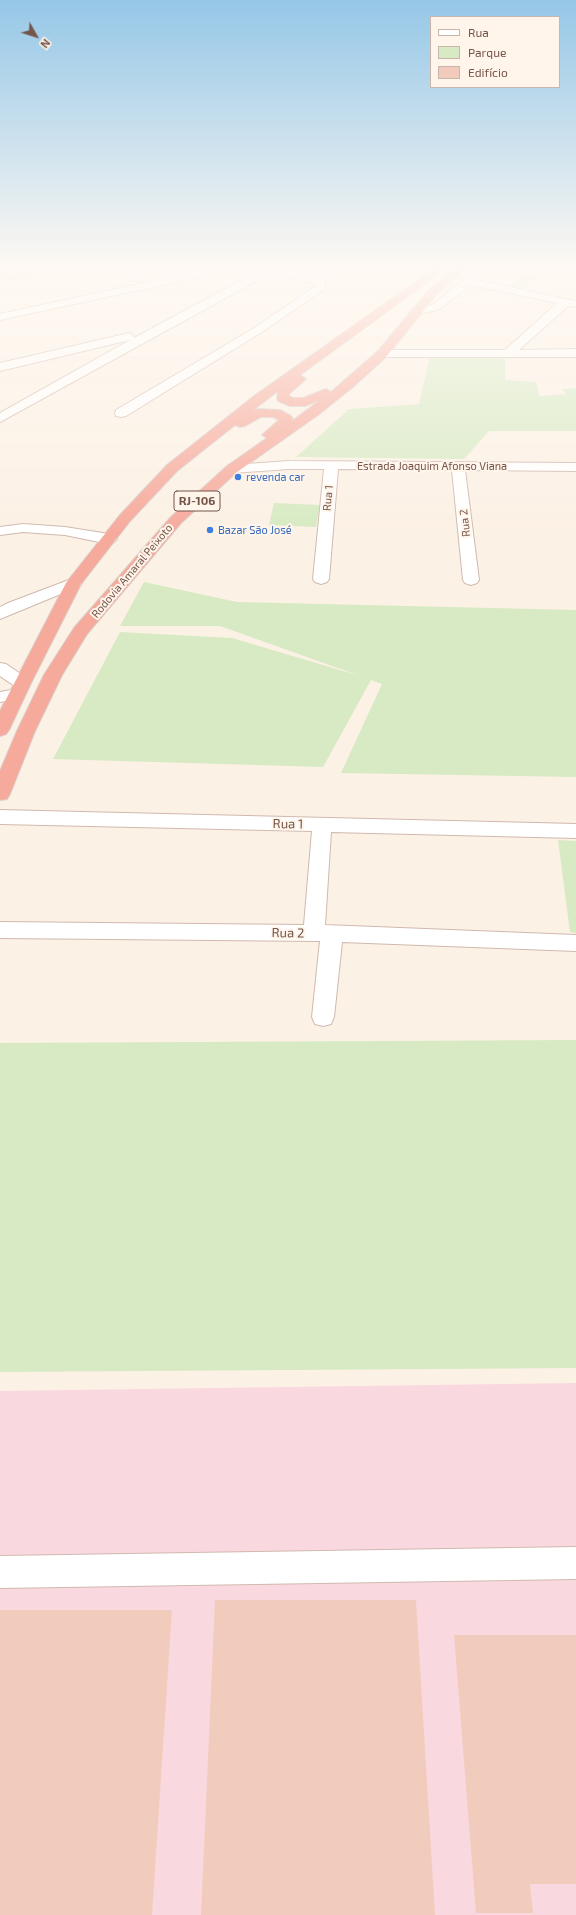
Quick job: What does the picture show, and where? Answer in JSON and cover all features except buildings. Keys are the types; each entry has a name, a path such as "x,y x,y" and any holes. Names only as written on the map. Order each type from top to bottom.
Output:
{"highway":[{"name":"RJ-106","path":"0,730 13,692 74,583 113,535 172,468 242,412 321,355"},
{"path":"330,355 289,387 283,393 284,398 290,402 305,402 323,395 367,355"},
{"name":"Rodovia Amaral Peixoto","path":"0,794 26,731 53,675 80,632 185,511 232,469 263,448 349,384 380,355"},
{"path":"113,535 137,514 176,473 220,437 249,417 258,413 275,413 284,417 286,420 274,431 215,474 190,499 185,511"}],"street":[{"path":"0,367 51,355"},
{"path":"0,418 111,355"},
{"path":"121,413 216,355"},
{"path":"263,448 289,465"},
{"name":"Estrada Joaquim Afonso Viana","path":"232,469 289,465 576,467"},
{"name":"Rua 1","path":"321,579 331,465"},
{"name":"Rua 2","path":"458,466 471,580"},
{"path":"0,530 23,528 113,535"},
{"path":"0,614 14,606 74,583"},
{"path":"0,668 13,692"},
{"name":"Rua 1","path":"0,817 576,831"},
{"path":"322,825 323,1017"},
{"name":"Rua 2","path":"0,930 323,934 576,943"},
{"path":"0,1572 576,1563"}],"shaded area":[{"path":"576,1383 576,1915 0,1915 0,1391"}],"green space":[{"path":"430,355 505,358 505,380 536,382 540,396 566,394 562,389 576,388 576,431 489,431 464,459 296,457 349,409 419,404"},
{"path":"274,503 320,505 316,527 269,525"},
{"path":"144,582 237,602 576,610 576,777 341,773 382,684 371,680 323,767 53,759 120,632 232,638 360,676 220,626 120,626"},
{"path":"558,840 576,841 576,933 570,932"},
{"path":"576,1040 576,1368 0,1372 0,1043"}],"place":[{"name":"revenda car","path":"238,477"},
{"name":"Bazar São José","path":"210,530"}]}
